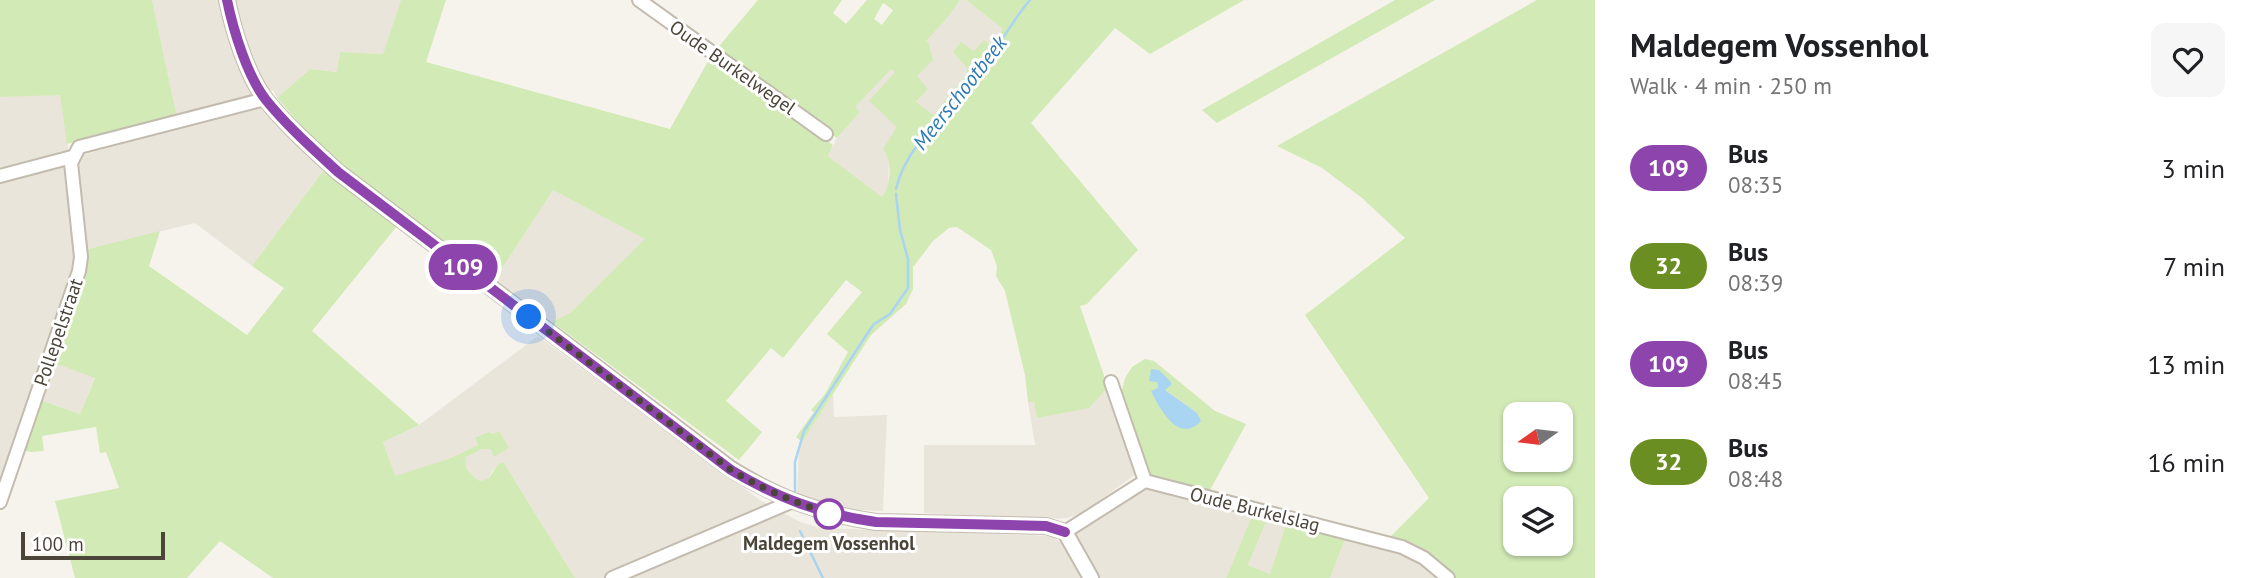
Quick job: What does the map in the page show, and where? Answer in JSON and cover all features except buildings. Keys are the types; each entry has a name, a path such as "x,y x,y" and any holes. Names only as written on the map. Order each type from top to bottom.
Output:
{"street":[{"path":"227,0 234,32 265,99 338,172 731,470 791,502 831,514 876,522 1046,526 1065,532 1091,578"},
{"name":"Oude Burkelwegel","path":"639,0 826,134"},
{"path":"0,177 72,157 79,147 265,99"},
{"name":"Pollepelstraat","path":"0,502 79,271 81,257 72,157"},
{"path":"1065,532 1145,481 1111,382"},
{"name":"Oude Burkelslag","path":"1145,481 1393,544 1424,558 1448,578"},
{"path":"621,576 791,502"}],"shaded area":[{"path":"152,0 401,0 384,54 340,52 338,72 310,69 277,98 273,90 177,117"},
{"path":"960,0 966,0 1003,29 991,47 974,52 953,52 967,68 967,74 933,116 916,102 928,89 917,77 925,41"},
{"path":"873,52 895,72 898,127 889,157 888,189 882,197 828,156 837,138 860,112 837,91"},
{"path":"60,94 69,153 0,172 0,97"},
{"path":"260,106 323,171 252,266 195,223 88,249 77,165 83,155"},
{"path":"66,164 76,269 0,477 0,182"},
{"path":"553,190 646,239 570,313 552,322 494,281"},
{"path":"538,336 760,500 798,521 820,528 1052,536 1060,542 1082,578 575,578 504,463 493,470 489,478 480,481 472,477 465,463 466,457 482,449 490,449 494,457 493,434 475,439 478,445 448,459 395,477 383,442 419,425"},
{"path":"54,363 95,377 80,414 40,400"},
{"path":"1108,387 1136,474 1082,513 1067,518 1049,519 924,513 924,445 1035,445 1028,402 1034,402 1037,418"},
{"path":"833,394 834,417 887,415 883,511 842,509 797,494 802,442"},
{"path":"1141,488 1155,489 1252,516 1226,578 1098,578 1083,552 1076,534 1078,529"},
{"path":"1267,520 1286,524 1270,574 1248,565"},
{"path":"1346,537 1409,554 1442,578 1330,578"}],"green space":[{"path":"0,0 152,0 177,117 67,144 60,95 0,97"},
{"path":"401,0 446,0 426,62 670,129 711,56 833,145 828,156 882,197 890,173 883,149 897,127 869,101 895,72 891,69 855,107 860,112 837,138 715,51 758,0 842,0 833,13 846,24 867,0 960,0 926,41 933,60 917,76 928,89 916,102 933,115 967,74 967,68 953,52 961,42 974,51 984,40 991,46 1003,29 966,0 1244,0 1150,54 1115,28 1031,123 1138,250 1087,304 1080,306 1108,387 1089,408 1037,418 1034,402 1028,402 1025,375 1005,291 996,276 997,266 991,250 957,227 949,228 933,241 913,267 913,289 906,304 871,335 802,442 796,437 814,412 811,410 825,394 848,352 827,334 862,292 846,280 783,358 771,348 726,401 762,432 739,460 552,322 570,313 645,239 553,190 494,281 347,168 309,134 277,98 310,69 337,72 340,52 383,54","holes":["883,3 893,10 882,25 874,19"]},
{"path":"1395,0 1435,0 1217,123 1202,110"},
{"path":"1537,0 1595,0 1595,578 1455,578 1425,551 1390,537 1429,498 1305,315 1405,238 1362,198 1322,168 1277,146"},
{"path":"323,171 397,226 312,331 419,425 383,442 395,476 448,459 478,445 475,438 488,432 493,434 499,431 509,448 494,457 490,449 482,449 466,457 468,471 480,481 489,478 499,463 504,463 575,578 273,578 220,541 187,578 75,578 55,501 119,488 106,452 100,453 96,427 42,436 44,451 22,450 40,400 80,414 95,378 54,363 78,299 88,249 160,231 149,266 247,335 284,288 252,266"},
{"path":"1145,359 1154,361 1215,411 1246,424 1209,492 1149,478 1121,395 1125,378 1132,367","holes":["1157,382 1170,385 1164,389 1197,413 1151,391 1158,389"]},
{"path":"1252,516 1267,520 1248,565 1270,574 1286,524 1346,537 1330,578 1226,578"}],"water":[{"path":"1151,369 1159,370 1171,382 1165,390 1197,413 1201,421 1185,429 1171,422 1151,391 1158,388 1157,382 1149,381"}],"waterway":[{"name":"Meerschootbeek","path":"896,189 901,172 920,141 981,71 1030,0"},
{"name":"Meerschootbeek","path":"795,491 795,462 804,431 874,324 890,314 908,288 908,259 900,230 896,194"},
{"name":"Meerschootbeek","path":"800,531 823,578"}],"bus line":[{"name":"109","path":"227,0 234,32 259,90 302,138 338,172 731,470 791,502 852,519 876,522 1046,526 1065,532"}],"place":[{"name":"Maldegem Vossenhol","path":"829,514"}],"route":[{"path":"529,317 731,470 791,502 829,514"}]}
